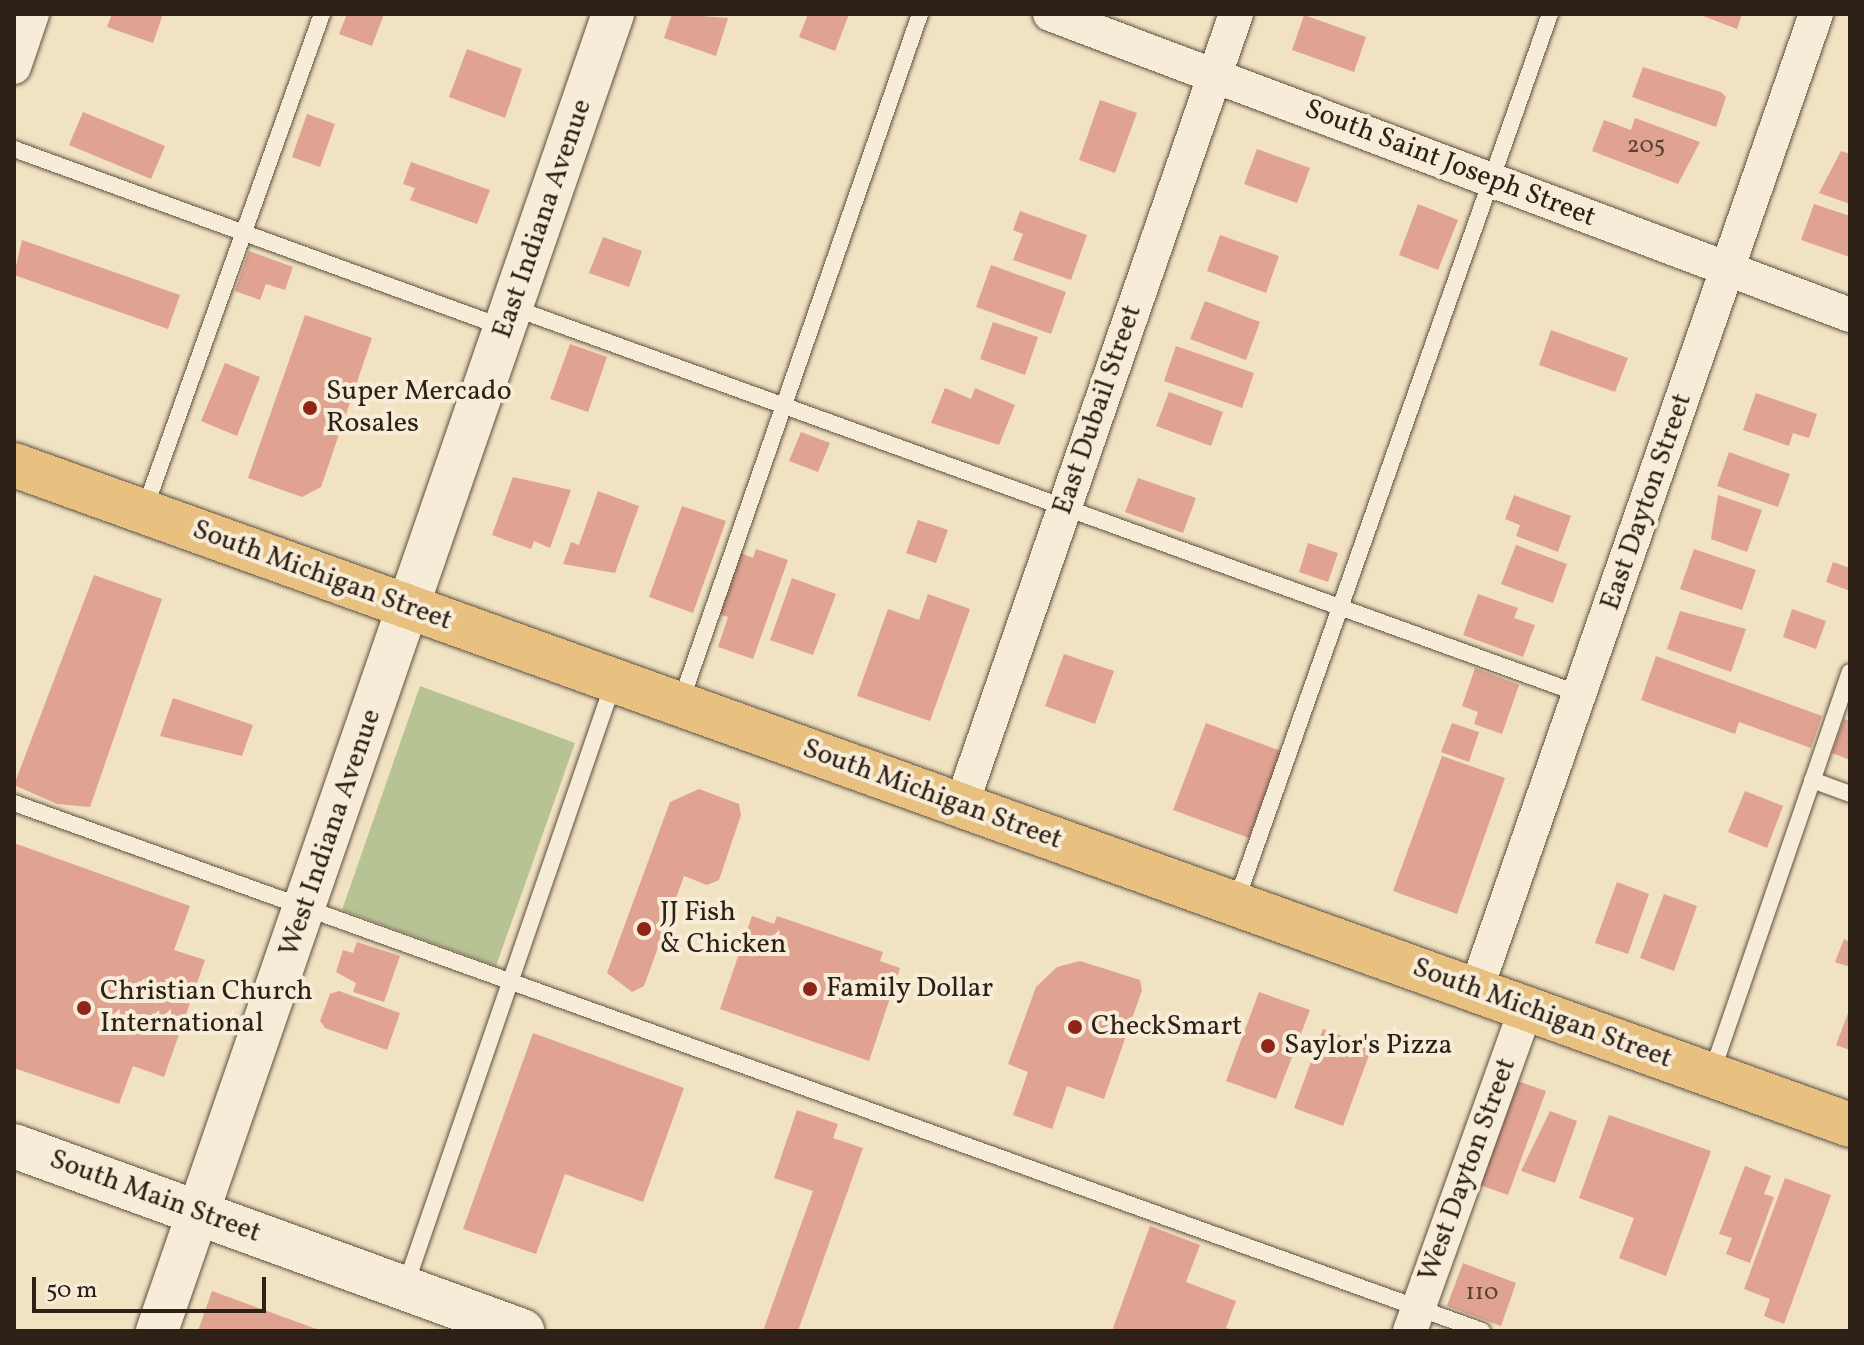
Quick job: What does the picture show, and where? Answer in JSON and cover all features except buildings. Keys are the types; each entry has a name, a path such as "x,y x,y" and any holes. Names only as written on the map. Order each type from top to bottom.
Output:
{"main road":[{"name":"South Michigan Street","path":"14,465 1850,1125"},
{"name":"South Main Street","path":"14,1146 522,1331"}],"street":[{"path":"14,67 32,14"},
{"name":"East Indiana Avenue","path":"409,606 613,14"},
{"name":"South Saint Joseph Street","path":"1050,14 1850,315"},
{"name":"East Dubail Street","path":"961,806 1236,14"},
{"name":"East Dayton Street","path":"1476,990 1816,14"},
{"name":"West Indiana Avenue","path":"157,1331 409,606"},
{"name":"West Dayton Street","path":"1414,1320 1526,1009"}],"lane":[{"path":"144,512 322,14"},
{"path":"680,705 786,409 920,14"},
{"path":"1235,903 1550,14"},
{"path":"14,149 243,231 786,409 1580,694"},
{"path":"1711,1075 1850,672"},
{"path":"405,1288 508,981 614,681"},
{"path":"1812,780 1850,794"},
{"path":"14,803 508,981 1414,1320 1482,1331"}],"green space":[{"path":"420,686 575,743 496,966 342,910"}],"place":[{"name":"Super Mercado Rosales","path":"310,408"},
{"name":"JJ Fish & Chicken","path":"644,929"},
{"name":"Family Dollar","path":"810,989"},
{"name":"Christian Church International","path":"84,1008"},
{"name":"CheckSmart","path":"1075,1027"},
{"name":"Saylor's Pizza","path":"1268,1046"}]}
